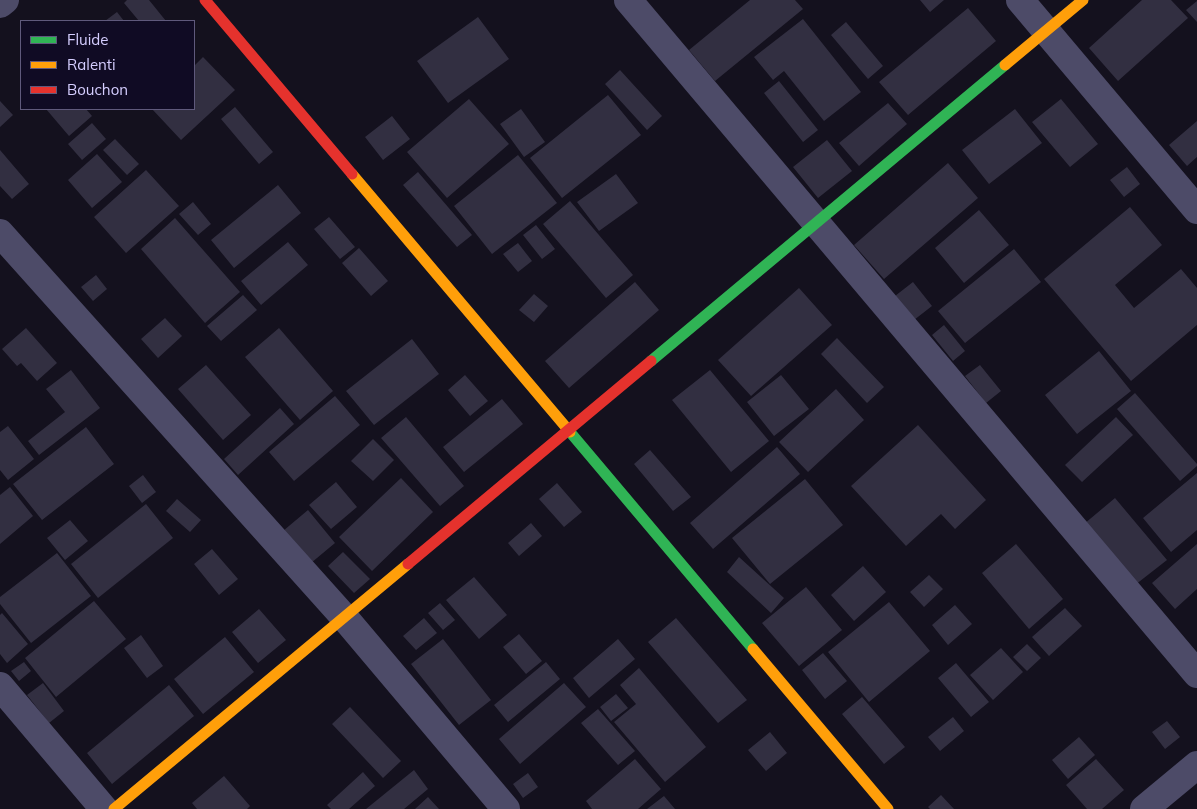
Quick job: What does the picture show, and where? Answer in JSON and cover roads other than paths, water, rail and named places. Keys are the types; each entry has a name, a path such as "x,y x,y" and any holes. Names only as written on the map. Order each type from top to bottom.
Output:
{"street":[{"path":"0,4 5,0"},
{"path":"205,0 888,809"},
{"path":"628,0 1197,674"},
{"path":"1020,0 1197,210"},
{"path":"114,809 1083,0"},
{"path":"0,233 344,617 506,809"},
{"path":"0,686 104,809"},
{"path":"1144,809 1197,765"}]}
